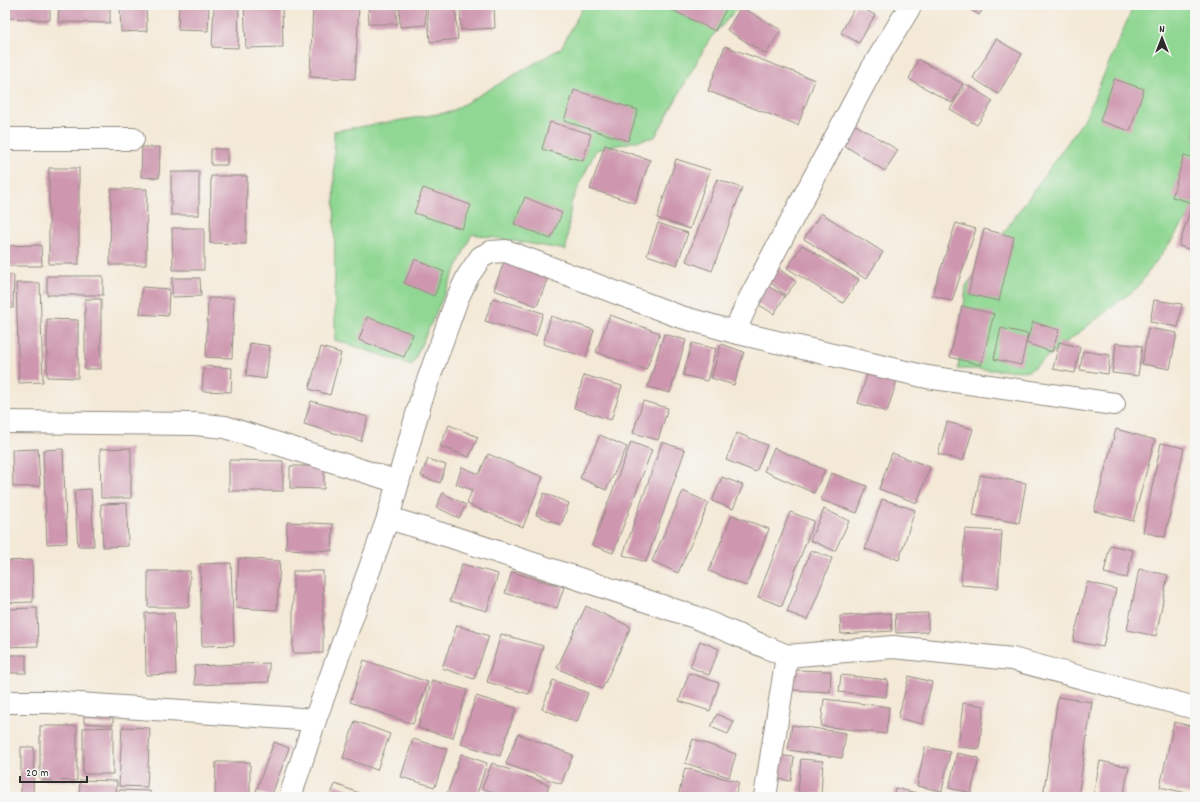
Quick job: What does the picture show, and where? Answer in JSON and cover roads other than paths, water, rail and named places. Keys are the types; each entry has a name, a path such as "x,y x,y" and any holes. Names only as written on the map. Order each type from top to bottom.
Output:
{"street":[{"path":"734,332 750,298 869,74 911,5"},
{"path":"5,139 133,139"},
{"path":"290,797 315,720 388,518 421,400 457,299 468,276 481,257 491,252 506,251 678,316 734,332 926,377 1114,404"},
{"path":"5,422 195,424 225,427 398,482"},
{"path":"388,518 452,537 695,617 787,656 894,647 1012,659 1195,708"},
{"path":"765,797 787,656"},
{"path":"5,702 49,702 315,720"}]}
